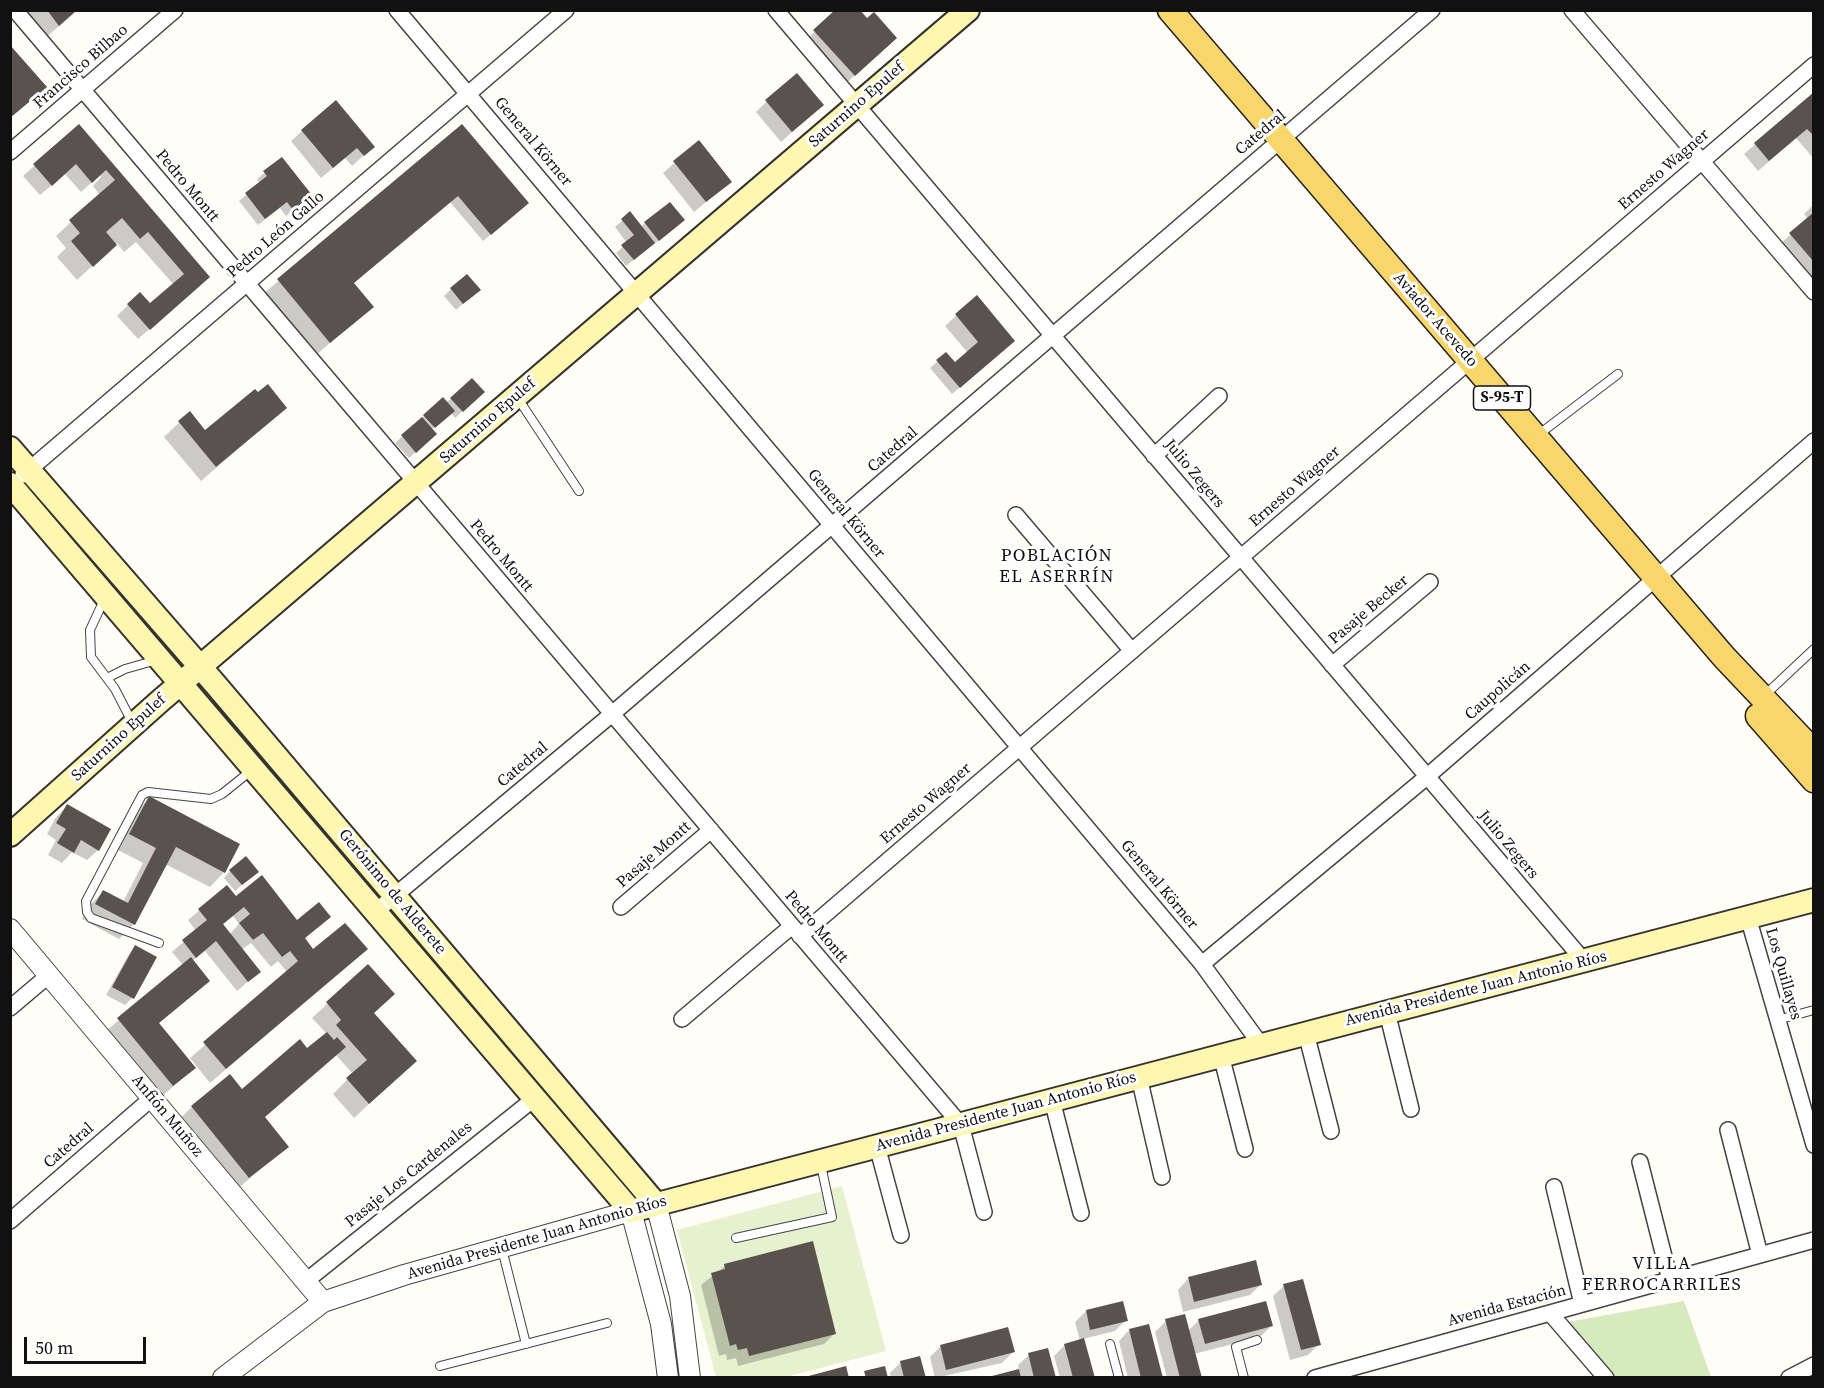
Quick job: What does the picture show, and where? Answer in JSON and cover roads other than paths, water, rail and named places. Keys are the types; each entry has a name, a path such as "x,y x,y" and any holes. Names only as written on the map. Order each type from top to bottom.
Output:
{"main road":[{"name":"Saturnino Epulef","path":"10,835 133,725 968,10"},
{"name":"Aviador Acevedo","path":"1170,10 1724,657 1762,698 1808,759 1814,780"},
{"name":"Gerónimo de Alderete","path":"10,447 201,667 656,1204"},
{"name":"Gerónimo de Alderete","path":"11,485 374,913 631,1211"},
{"name":"Aviador Acevedo","path":"1724,657 1752,709 1808,759"},
{"name":"Avenida Presidente Juan Antonio Ríos","path":"631,1211 1814,900"}],"street":[{"name":"Pedro Montt","path":"15,10 961,1125"},
{"name":"Francisco Bilbao","path":"10,152 175,10"},
{"name":"General Körner","path":"397,10 1202,964 1261,1045"},
{"name":"Pedro León Gallo","path":"11,485 566,10"},
{"name":"Julio Zegers","path":"776,10 1584,962"},
{"name":"Catedral","path":"374,913 612,714 1432,10"},
{"path":"1572,10 1814,292"},
{"name":"Ernesto Wagner","path":"682,1019 796,931 1020,747 1814,65"},
{"path":"1154,456 1219,396"},
{"name":"Caupolicán","path":"1202,964 1426,776 1814,441"},
{"path":"1016,515 1132,651"},
{"name":"Pasaje Becker","path":"1332,665 1430,582"},
{"name":"Pasaje Montt","path":"621,907 711,830"},
{"name":"Los Quillayes","path":"1748,917 1814,1145"},
{"name":"Anfión Muñoz","path":"10,929 323,1302"},
{"path":"10,1008 49,975"},
{"path":"1387,1012 1411,1108"},
{"path":"1306,1033 1330,1131"},
{"path":"1221,1055 1245,1149"},
{"path":"1139,1077 1162,1177"},
{"name":"Catedral","path":"10,1221 152,1098"},
{"name":"Pasaje Los Cardenales","path":"306,1281 535,1098"},
{"path":"1052,1100 1082,1213"},
{"path":"961,1125 984,1212"},
{"path":"1728,1130 1760,1255"},
{"path":"877,1146 901,1235"},
{"path":"1640,1162 1670,1280"},
{"path":"1554,1187 1582,1304"},
{"name":"Gerónimo de Alderete","path":"656,1204 680,1296 690,1377"},
{"name":"Gerónimo de Alderete","path":"631,1211 661,1324 668,1377"},
{"name":"Avenida Presidente Juan Antonio Ríos","path":"223,1377 323,1302 404,1275 631,1211"},
{"name":"Avenida Estación","path":"1315,1377 1814,1240"},
{"path":"1550,1312 1606,1377"},
{"path":"1789,1377 1814,1365"}],"lane":[{"path":"1535,437 1618,374"},
{"path":"517,397 579,491"},
{"path":"106,596 93,620 89,644 91,657 123,702 133,725"},
{"path":"1762,698 1814,649"},
{"path":"107,678 125,669 160,659"},
{"path":"159,943 91,918 87,912 86,902 142,795 148,792 210,799 222,794 253,769"},
{"path":"1777,1020 1814,1010"},
{"path":"736,1238 832,1217 820,1160"},
{"path":"502,1247 526,1344"},
{"path":"440,1366 607,1323"},
{"path":"1244,1377 1236,1347 1257,1340"},
{"path":"1110,1344 1119,1377"}],"district":[{"name":"POBLACIÓN EL ASERRÍN","path":"1057,566"},
{"name":"VILLA FERROCARRILES","path":"1662,1274"}]}
